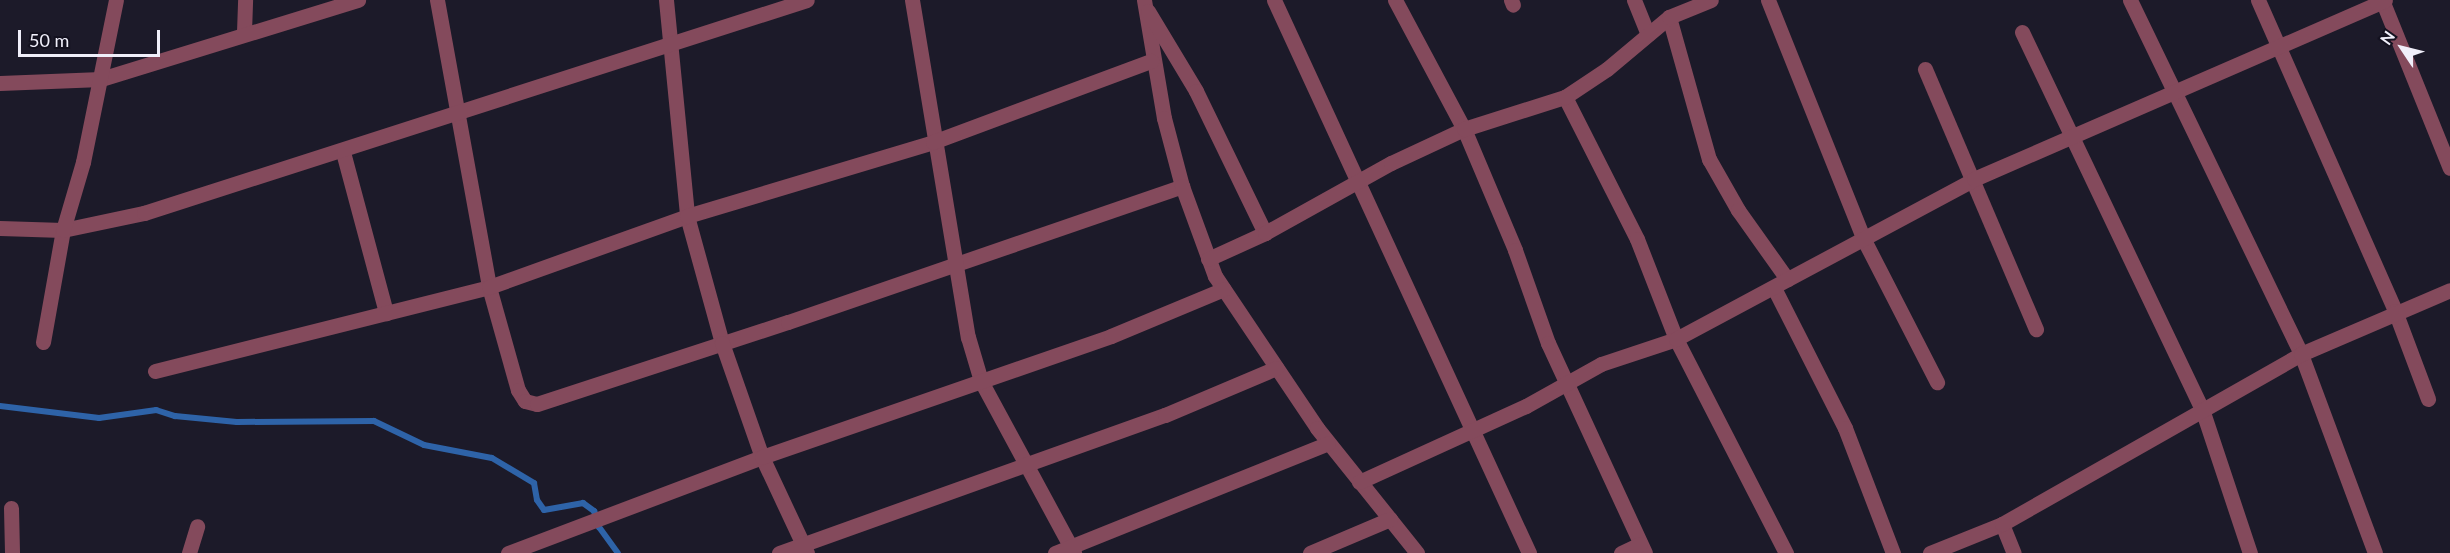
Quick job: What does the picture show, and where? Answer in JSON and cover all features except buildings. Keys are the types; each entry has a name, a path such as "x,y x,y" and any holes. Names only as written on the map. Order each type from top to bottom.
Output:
{"street":[{"path":"43,342 63,230 83,162 116,0"},
{"path":"244,32 245,0"},
{"path":"0,83 101,79 244,32 358,0"},
{"path":"437,0 489,287 518,390 525,401 537,404 955,265 1182,186"},
{"path":"666,0 673,43 687,216 722,343 762,457 804,548"},
{"path":"0,228 63,230 144,213 343,152 458,112 807,0"},
{"path":"912,0 933,142 955,265 981,381 1024,465 1072,550"},
{"path":"1274,0 1529,553"},
{"path":"1395,0 1464,129 1567,386 1642,548 1621,553"},
{"path":"1634,0 1648,34"},
{"path":"1208,259 1265,234 1359,181 1464,129 1565,97 1607,69 1670,17 1712,0"},
{"path":"1768,0 1864,240 1937,382"},
{"path":"2130,0 2173,94 2301,354 2375,553"},
{"path":"2258,0 2395,311 2428,399"},
{"path":"1359,482 1567,386 1601,364 1676,339 1974,179 2280,49 2383,0 2450,168"},
{"path":"1144,3 1196,91 1265,234"},
{"path":"1144,3 1152,61 1182,186 1208,259 1224,289 1328,443 1417,553"},
{"path":"1670,17 1709,159 1738,210 1787,279"},
{"path":"2022,32 2074,136 2202,409 2250,553"},
{"path":"155,370 489,287 687,216 933,142 1152,61"},
{"path":"1925,69 1974,179 2036,329"},
{"path":"1565,97 1642,250 1676,339 1786,553"},
{"path":"343,152 386,313"},
{"path":"1774,288 1845,428 1893,553"},
{"path":"508,553 762,457 1111,336 1224,289"},
{"path":"1930,553 2002,524 2301,354 2395,311 2450,290"},
{"path":"779,553 804,548 1024,465 1165,415 1276,368"},
{"path":"1056,553 1072,550 1328,443"},
{"path":"11,508 12,553"},
{"path":"1310,553 1390,519"},
{"path":"2002,524 2014,553"},
{"path":"189,553 197,526"}],"waterway":[{"path":"0,406 99,418 156,410 175,416 237,422 374,421 424,445 492,458 534,483 537,500 544,510 583,503 594,511 599,527 618,553"}]}
